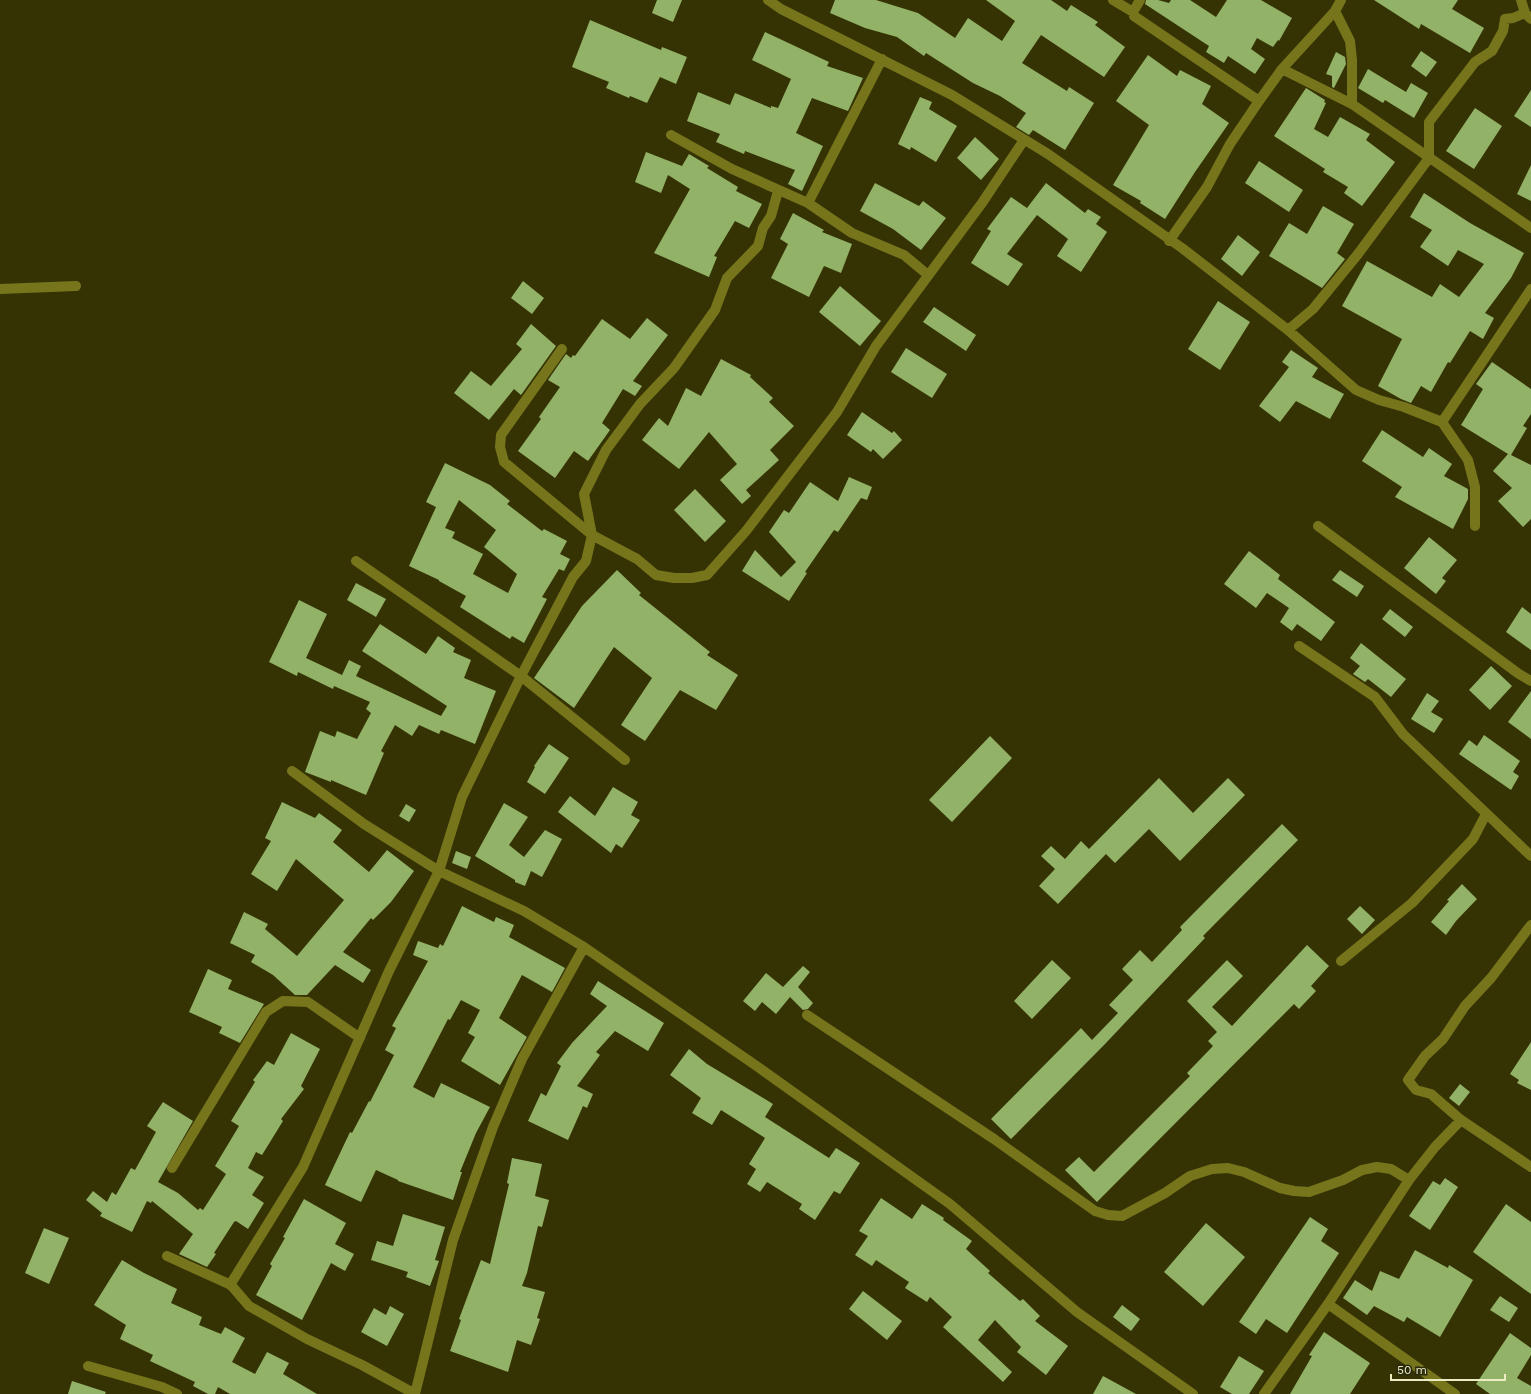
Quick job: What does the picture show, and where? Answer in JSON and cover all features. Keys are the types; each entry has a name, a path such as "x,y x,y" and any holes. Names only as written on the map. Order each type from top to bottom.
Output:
{"street":[{"path":"768,0 781,9 952,95 1048,154 1169,241 1288,330 1356,390 1379,400 1404,407 1442,422 1468,460 1475,487 1475,526"},
{"path":"1113,0 1133,12 1134,16 1259,101"},
{"path":"1133,12 1140,0"},
{"path":"1169,241 1207,187 1230,144 1259,101 1282,69 1335,11 1341,0"},
{"path":"1288,330 1313,309 1358,254 1430,158 1429,122 1475,62 1492,51 1502,31 1505,19 1528,16 1521,0"},
{"path":"1335,11 1350,41 1352,104"},
{"path":"808,203 882,59"},
{"path":"1282,69 1352,104 1531,228"},
{"path":"670,135 732,169 778,191 808,203 852,233 904,254 928,275"},
{"path":"562,349 501,434 501,455 508,467 530,482 592,535 638,560 656,575 674,578 692,578 706,575 746,531 837,412 876,346 982,203 1024,140"},
{"path":"230,1285 303,1167 389,971 439,871 462,797 521,676 574,577 586,561 592,535 584,494 606,450 640,404 674,368 715,310 727,278 758,246 763,228 771,216 778,191"},
{"path":"0,289 76,286"},
{"path":"1442,422 1531,289"},
{"path":"1318,526 1519,674 1531,681"},
{"path":"356,561 521,676 625,760"},
{"path":"1299,646 1375,698 1403,734 1531,856"},
{"path":"292,771 364,824 439,871 524,911 584,947 758,1066 950,1204 1077,1312 1193,1394"},
{"path":"1340,961 1412,903 1472,839 1486,814"},
{"path":"1531,925 1491,978 1465,1006 1443,1039 1425,1056 1408,1080 1416,1090 1431,1094 1461,1120 1531,1166"},
{"path":"167,1256 230,1285 249,1306 307,1339 362,1365 415,1394 453,1240 493,1127 522,1059 584,947"},
{"path":"172,1168 266,1012 284,1001 308,1002 360,1038"},
{"path":"807,1015 994,1139 1095,1211 1108,1215 1122,1216 1165,1193 1190,1176 1212,1169 1228,1168 1244,1172 1280,1188 1294,1192 1309,1192 1342,1180 1362,1170 1377,1167 1391,1169 1409,1180"},
{"path":"1264,1394 1328,1304 1409,1180 1435,1147 1461,1120"},
{"path":"1328,1304 1455,1394"},
{"path":"88,1366 162,1387 177,1394"}],"building":[{"path":"657,0 682,0 673,22 652,13"},
{"path":"835,0 876,0 918,13 955,38 968,18 1002,41 1015,21 986,0 1051,0 1067,11 1071,5 1098,22 1095,25 1125,47 1104,77 1041,35 1022,63 1067,91 1069,87 1094,103 1065,150 1033,130 1029,135 1016,127 1026,113 1000,96 973,83 926,53 924,56 897,37 865,28 830,13"},
{"path":"1146,0 1158,0 1169,3 1171,0 1190,0 1216,17 1227,0 1261,0 1292,18 1279,41 1278,40 1273,47 1257,38 1251,49 1265,59 1255,74 1228,56 1224,63 1206,52 1209,46 1145,4"},
{"path":"1374,0 1458,0 1452,9 1484,28 1470,53 1421,24 1419,29"},
{"path":"590,20 661,50 662,47 687,57 676,84 660,77 647,103 630,96 629,98 606,88 609,82 572,67"},
{"path":"765,32 829,62 827,66 863,78 848,111 812,98 796,133 823,146 802,191 788,184 795,170 745,151 744,154 716,142 720,134 687,121 698,92 730,105 735,93 771,108 771,106 778,108 791,79 752,60"},
{"path":"1421,51 1437,62 1426,77 1411,66"},
{"path":"1336,52 1345,57 1346,64 1334,88 1332,87 1332,76 1326,74"},
{"path":"1148,55 1177,76 1180,70 1211,86 1202,104 1229,123 1165,219 1140,203 1141,201 1113,185 1149,125 1116,101"},
{"path":"1368,69 1406,92 1411,83 1428,93 1414,118 1385,100 1383,103 1358,88"},
{"path":"1306,88 1325,100 1324,102 1326,103 1314,129 1328,137 1340,117 1370,134 1366,140 1395,162 1362,206 1344,193 1348,187 1323,172 1325,169 1274,136"},
{"path":"1531,90 1531,127 1514,116"},
{"path":"920,97 932,102 929,109 957,126 936,162 911,147 910,150 898,144"},
{"path":"1475,108 1502,126 1474,169 1446,151"},
{"path":"975,137 999,159 981,180 957,158"},
{"path":"646,152 682,166 689,154 709,166 707,168 738,187 736,191 762,204 749,228 735,221 714,256 717,257 709,277 654,253 690,189 668,175 661,193 635,182"},
{"path":"1259,161 1303,190 1289,212 1245,183"},
{"path":"1531,165 1531,201 1517,194"},
{"path":"875,183 919,206 923,201 946,218 921,250 893,229 860,211"},
{"path":"1046,183 1085,213 1088,209 1101,217 1096,224 1107,232 1081,272 1057,256 1068,239 1037,215 1007,254 1023,264 1008,286 971,263 991,231 987,229 1011,197 1027,208"},
{"path":"1424,193 1470,223 1524,253 1511,278 1485,313 1494,318 1483,339 1470,331 1450,363 1448,362 1431,392 1421,386 1411,403 1378,386 1402,339 1342,306 1367,261 1432,297 1440,284 1459,297 1484,264 1458,250 1448,266 1420,247 1432,230 1410,217"},
{"path":"1323,206 1354,224 1337,253 1345,259 1322,288 1269,256 1289,223 1307,234"},
{"path":"793,213 824,230 822,232 852,244 841,273 824,266 809,297 771,278 788,244 780,239"},
{"path":"1238,235 1260,252 1242,276 1221,259"},
{"path":"523,281 544,298 532,314 511,298"},
{"path":"840,286 881,321 860,346 819,312"},
{"path":"1218,301 1250,322 1220,370 1188,349"},
{"path":"934,307 976,335 966,351 923,322"},
{"path":"647,318 668,335 633,381 642,386 635,396 623,389 602,423 610,430 588,461 574,451 555,478 518,451 541,419 539,417 560,387 548,380 566,354 571,358 573,355 575,356 602,319 630,339"},
{"path":"531,324 556,346 521,395 514,389 489,420 454,393 471,371 491,386 522,349 516,344"},
{"path":"906,348 947,374 932,398 891,372"},
{"path":"1291,350 1318,368 1312,377 1344,394 1330,419 1296,401 1280,422 1259,406 1289,367 1282,362"},
{"path":"721,359 751,375 750,377 773,398 769,402 794,426 770,450 779,460 746,490 751,496 742,504 720,480 737,464 709,432 679,469 642,440 659,418 668,426 686,388 701,396"},
{"path":"1492,362 1531,389 1531,414 1523,426 1527,428 1511,455 1531,465 1531,519 1523,527 1498,501 1512,488 1493,471 1508,454 1461,425 1483,389 1476,384"},
{"path":"862,412 892,433 894,431 902,440 883,459 873,449 871,452 847,435"},
{"path":"1382,430 1423,457 1429,448 1452,464 1444,476 1468,489 1468,499 1453,529 1395,497 1402,487 1362,461"},
{"path":"445,463 490,485 510,501 507,504 542,531 544,529 567,541 560,554 570,559 564,571 559,569 542,597 547,599 524,643 512,636 510,639 460,607 466,596 439,580 409,566 436,507 426,502","holes":["459,500 496,530 484,547 517,574 508,593 473,574 483,554 452,538 455,532 445,528"]},
{"path":"849,477 872,487 867,500 861,498 838,532 834,530 805,572 807,573 789,601 742,571 755,550 781,577 796,562 769,532 784,510 789,513 810,482 838,501"},
{"path":"695,489 726,521 705,542 674,510"},
{"path":"1429,537 1457,560 1442,578 1446,581 1436,594 1404,568"},
{"path":"1249,551 1280,575 1278,579 1335,622 1321,641 1297,624 1292,631 1280,622 1289,608 1267,593 1256,608 1224,584"},
{"path":"617,570 641,593 639,595 710,652 707,655 738,675 716,710 680,690 645,741 621,725 652,678 614,647 574,708 534,678 582,606"},
{"path":"1340,570 1364,586 1357,597 1332,580"},
{"path":"356,583 386,599 376,617 347,600"},
{"path":"299,600 327,614 306,658 342,675 349,660 361,666 356,676 441,716 447,706 362,651 380,624 426,654 438,636 455,648 453,652 471,660 464,678 496,691 475,744 441,730 439,734 419,725 412,736 395,725 381,751 384,753 366,795 331,780 331,782 305,772 320,731 335,737 337,731 357,739 371,713 366,709 370,702 334,686 333,689 298,672 297,676 269,662"},
{"path":"1522,607 1531,614 1531,650 1506,632"},
{"path":"1390,609 1413,627 1405,637 1382,619"},
{"path":"1361,643 1406,679 1391,697 1368,679 1365,682 1353,674 1360,666 1350,658"},
{"path":"1491,666 1512,686 1490,710 1469,690"},
{"path":"1531,691 1531,739 1508,722"},
{"path":"1427,693 1439,701 1431,712 1443,719 1434,733 1411,719"},
{"path":"1484,735 1520,761 1513,772 1519,776 1511,790 1459,754 1469,740 1477,746"},
{"path":"990,736 1012,758 952,822 929,800"},
{"path":"549,744 569,758 545,794 527,782 535,767 534,766"},
{"path":"1159,778 1193,813 1228,778 1245,795 1180,861 1149,829 1115,863 1106,854 1058,904 1039,886 1055,869 1041,856 1051,846 1065,859 1081,841 1089,849"},
{"path":"613,787 638,802 631,815 640,820 622,848 616,844 611,853 558,812 570,796 595,816"},
{"path":"282,802 315,818 319,813 342,830 333,842 369,872 387,850 414,871 391,902 373,920 371,918 343,952 371,970 363,983 335,965 307,995 295,995 273,975 251,962 255,955 230,943 244,912 268,924 265,929 297,956 344,900 296,859 277,891 251,874 271,841 265,838"},
{"path":"504,803 528,817 509,845 524,857 545,830 562,839 542,877 531,871 525,886 515,882 515,880 475,856"},
{"path":"406,804 416,810 409,822 399,816"},
{"path":"1282,824 1298,840 1203,936 1205,938 1105,1044 1011,1139 991,1119 1081,1028 1092,1040 1118,1013 1109,1005 1133,980 1122,969 1140,950 1152,962 1182,930 1180,927"},
{"path":"456,851 471,857 467,869 452,863"},
{"path":"1462,884 1477,899 1456,921 1446,935 1431,922 1449,901 1447,900"},
{"path":"462,906 494,922 496,917 514,925 509,937 565,968 552,992 522,975 499,1018 527,1037 500,1085 461,1061 475,1037 468,1033 480,1010 461,1000 450,1020 448,1019 413,1087 434,1098 441,1083 490,1107 476,1133 460,1172 462,1172 453,1200 398,1181 376,1170 361,1202 325,1185 350,1132 352,1133 369,1101 370,1102 394,1055 385,1050 396,1028 392,1026 428,961 413,955 418,941 438,948 440,944 443,946"},
{"path":"1360,906 1375,920 1362,934 1347,919"},
{"path":"1307,945 1329,966 1311,986 1316,991 1299,1009 1294,1004 1097,1202 1065,1170 1079,1157 1094,1172 1190,1076 1187,1073 1213,1046 1208,1041 1217,1032 1187,1001 1227,960 1243,976 1212,1007 1232,1026"},
{"path":"1052,960 1071,978 1032,1019 1014,1001"},
{"path":"803,966 810,972 798,987 813,1003 808,1009 803,1010 790,997 776,1014 762,1002 755,1011 743,1001 766,973 783,987"},
{"path":"208,969 232,980 228,989 264,1004 240,1043 219,1033 222,1027 189,1012"},
{"path":"598,981 664,1023 648,1051 615,1031 596,1052 600,1055 577,1086 593,1094 587,1108 583,1106 568,1140 528,1121 541,1093 546,1096 561,1066 557,1063 572,1043 607,1006 590,994"},
{"path":"291,1033 320,1049 301,1086 304,1089 281,1119 283,1121 262,1155 256,1152 248,1168 264,1177 252,1195 264,1203 248,1229 236,1221 234,1222 214,1253 216,1254 207,1267 179,1254 193,1234 152,1201 151,1203 147,1201 132,1232 100,1216 102,1213 86,1200 93,1191 107,1202 112,1192 116,1195 131,1168 135,1170 156,1132 147,1126 163,1102 193,1121 158,1182 178,1193 198,1210 200,1208 203,1210 226,1174 215,1166 239,1126 231,1121 255,1082 253,1080 267,1061 274,1065"},
{"path":"1531,1042 1531,1090 1517,1083 1519,1080 1510,1074"},
{"path":"689,1049 707,1064 773,1104 765,1117 829,1158 836,1148 860,1163 840,1194 834,1191 815,1220 799,1209 802,1204 767,1182 760,1192 747,1184 756,1169 749,1164 765,1138 721,1110 712,1125 692,1113 701,1098 670,1075"},
{"path":"1460,1084 1470,1092 1459,1106 1449,1098"},
{"path":"512,1158 542,1164 535,1196 549,1200 542,1227 538,1226 527,1273 522,1286 545,1292 537,1318 540,1319 531,1345 517,1340 508,1372 450,1351 461,1320 459,1319 481,1260 490,1264 509,1184 507,1183"},
{"path":"1445,1178 1458,1187 1430,1230 1409,1216 1433,1181 1440,1185"},
{"path":"881,1198 912,1219 922,1204 944,1218 943,1220 972,1241 966,1249 990,1271 988,1273 1020,1301 1023,1299 1040,1316 1035,1321 1068,1346 1046,1375 1017,1352 1021,1347 995,1320 978,1340 1012,1372 1003,1382 943,1327 952,1317 930,1297 927,1302 905,1288 909,1282 876,1260 872,1266 855,1255 868,1236 859,1231"},
{"path":"304,1199 346,1223 335,1244 354,1254 345,1271 331,1263 302,1320 256,1295 272,1266 270,1264 285,1238 283,1237"},
{"path":"1506,1204 1531,1222 1531,1294 1473,1252"},
{"path":"403,1214 445,1227 435,1260 439,1261 430,1286 406,1277 408,1272 371,1260 377,1241 393,1246"},
{"path":"1310,1217 1328,1229 1321,1241 1339,1253 1287,1333 1266,1319 1256,1334 1239,1322"},
{"path":"1206,1223 1245,1257 1203,1306 1164,1272"},
{"path":"44,1228 69,1238 49,1284 25,1273"},
{"path":"1415,1250 1448,1268 1449,1265 1473,1280 1440,1337 1407,1317 1404,1322 1374,1306 1367,1315 1343,1298 1355,1280 1372,1291 1380,1271 1399,1279"},
{"path":"122,1260 144,1273 177,1289 171,1303 202,1317 199,1325 221,1334 225,1327 245,1338 232,1362 255,1374 267,1352 289,1363 283,1374 317,1394 230,1394 218,1387 215,1394 208,1394 193,1386 195,1382 150,1361 153,1355 120,1339 126,1325 94,1305"},
{"path":"863,1291 902,1321 887,1340 849,1309"},
{"path":"1500,1296 1518,1308 1509,1322 1490,1310"},
{"path":"1122,1305 1140,1319 1131,1331 1113,1317"},
{"path":"390,1306 404,1314 387,1346 361,1332 374,1308 386,1315"},
{"path":"1324,1332 1370,1363 1350,1394 1290,1394 1312,1356 1309,1355"},
{"path":"1510,1333 1531,1348 1531,1355 1517,1378 1531,1386 1531,1394 1490,1394 1476,1384"},
{"path":"1239,1356 1264,1371 1249,1394 1232,1394 1220,1387"},
{"path":"1103,1376 1136,1394 1093,1394"},
{"path":"72,1381 106,1392 105,1394 68,1394"}]}
